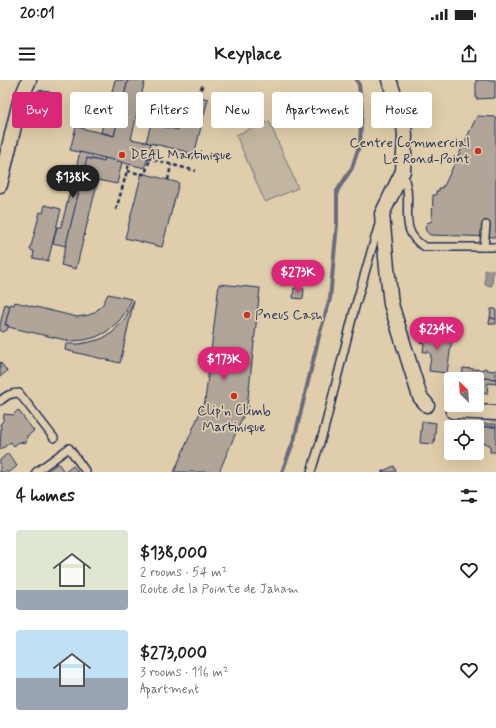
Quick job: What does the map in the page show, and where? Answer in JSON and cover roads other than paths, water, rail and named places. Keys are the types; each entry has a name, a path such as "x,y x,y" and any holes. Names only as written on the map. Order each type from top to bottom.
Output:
{"street":[{"path":"0,185 20,101 29,80"},
{"path":"389,80 402,118 405,135 403,171 382,214 392,304 420,396 427,405"},
{"path":"474,412 496,413"}],"lane":[{"path":"403,171 407,190 408,226 418,243 425,247 496,247"},
{"path":"311,472 324,430 354,311 382,214"},
{"path":"484,247 486,225"},
{"path":"0,401 7,395 19,393 54,438"},
{"path":"36,472 69,448 86,472"}],"waterway":[{"path":"282,472 294,440 320,332 330,299 337,224 337,191 352,168 360,143 362,108 357,80"}],"place":[{"name":"Centre Commercial Le Rond-Point","path":"478,151"},
{"name":"DEAL Martinique","path":"122,155"},
{"name":"Pneus Cash","path":"247,315"},
{"name":"Clip'n Climb Martinique","path":"234,396"}]}
